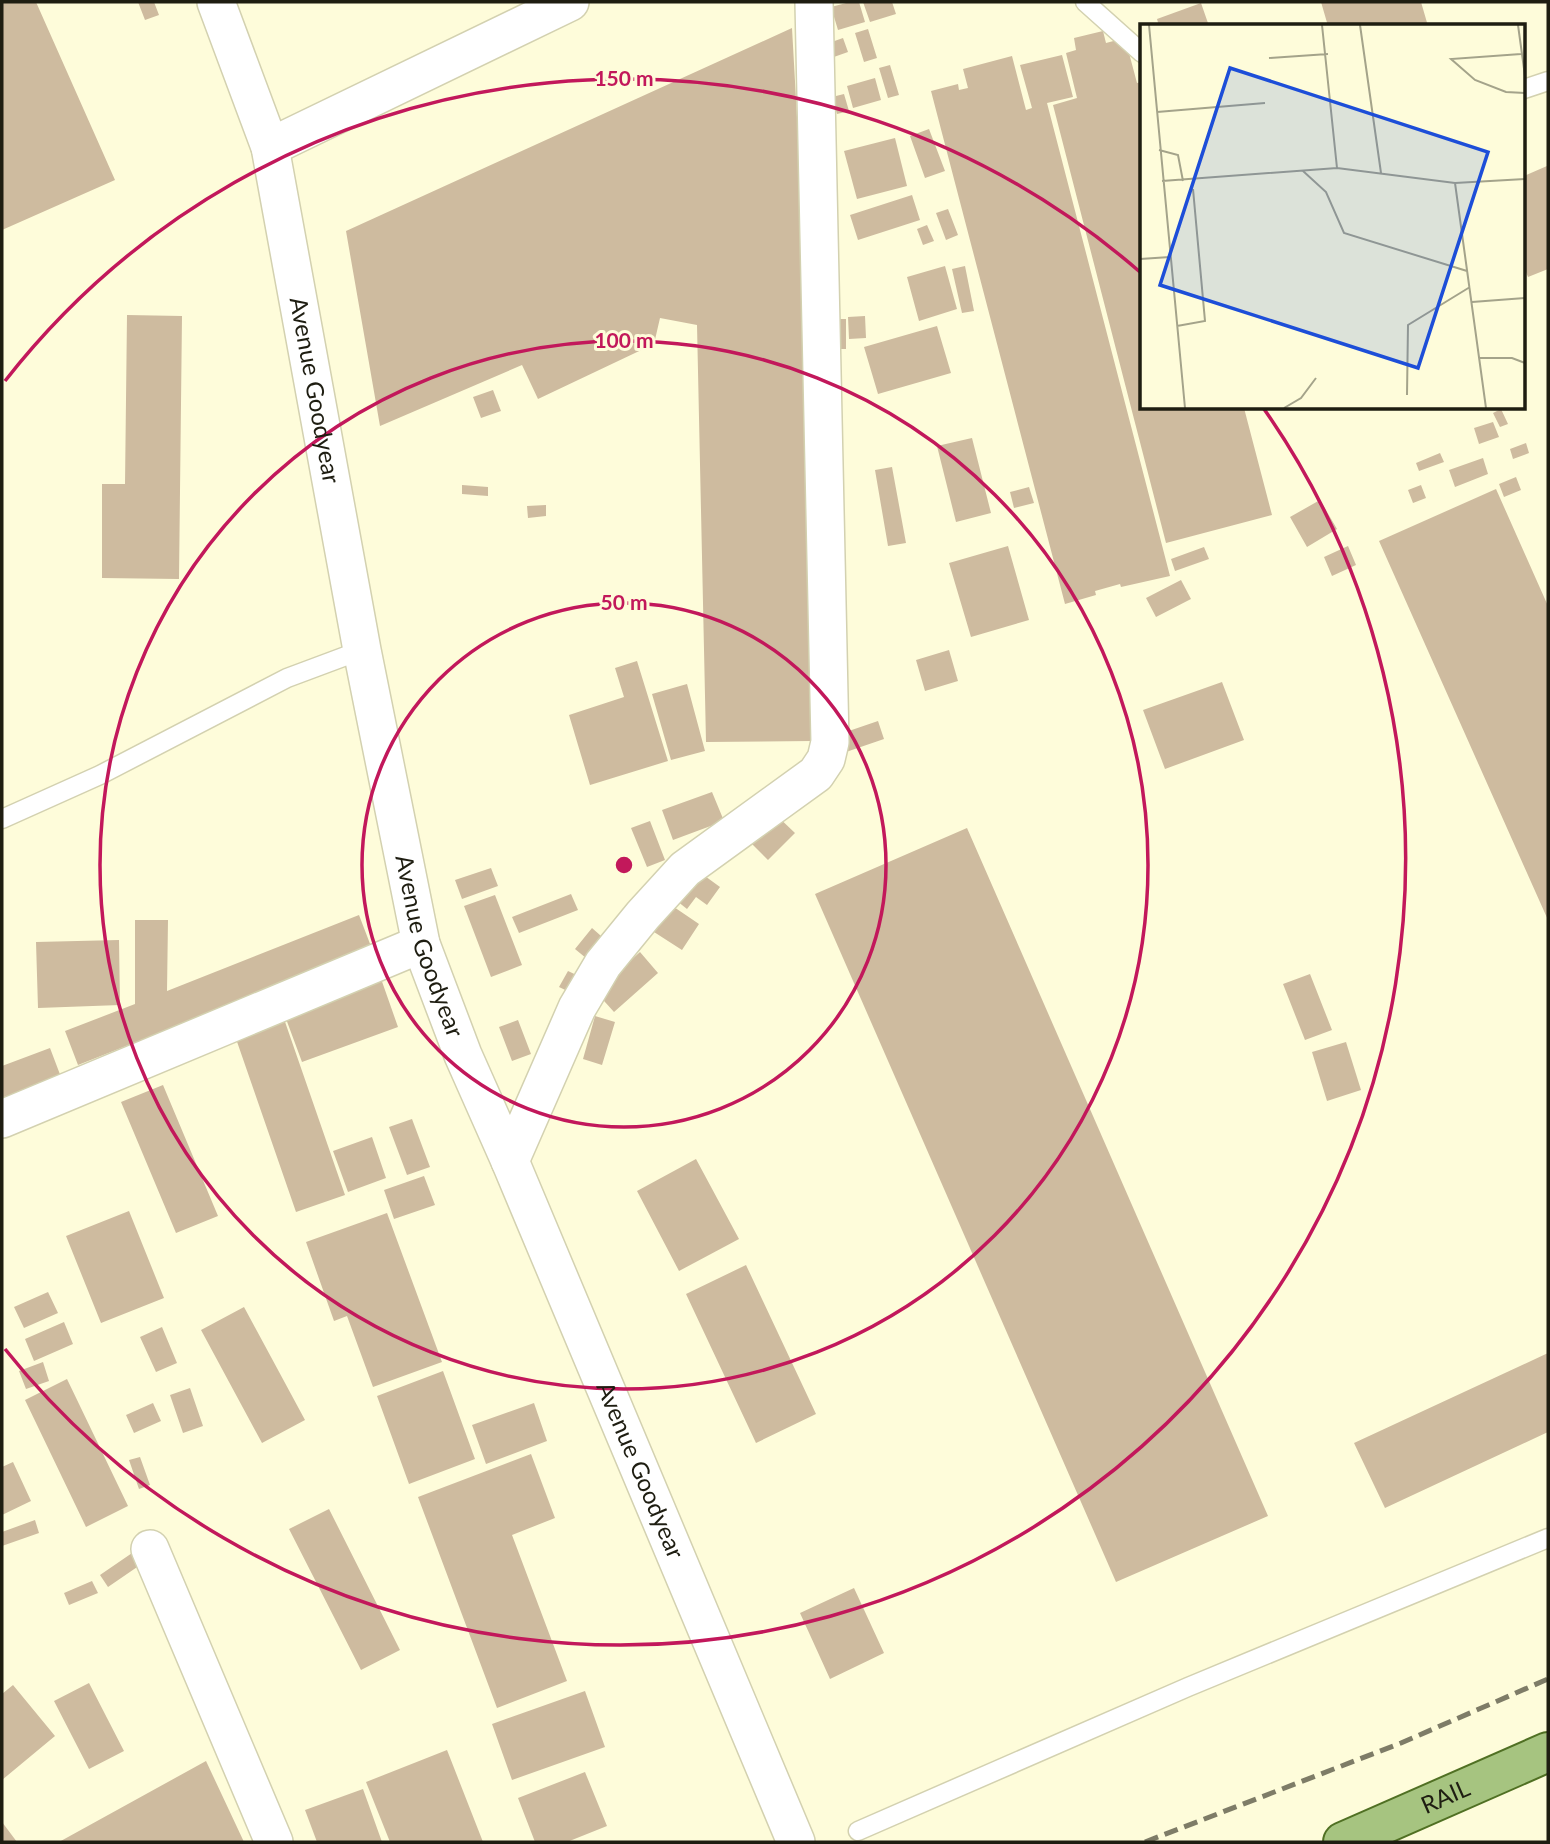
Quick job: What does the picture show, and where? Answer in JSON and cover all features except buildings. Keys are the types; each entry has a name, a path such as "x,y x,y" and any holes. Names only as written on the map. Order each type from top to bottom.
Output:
{"main road":[{"name":"RAIL","path":"1346,1842 1548,1752"}],"street":[{"name":"Avenue Goodyear","path":"216,2 270,147 362,650 421,944 463,1055 796,1842"},
{"path":"270,147 570,2"},
{"path":"510,1161 577,1008 603,964 685,869 816,774 826,759 830,742 814,2"},
{"path":"2,1119 421,944"},
{"path":"150,1549 275,1842"}],"lane":[{"path":"1085,2 1140,51"},
{"path":"1526,88 1548,80"},
{"path":"2,819 100,775 286,678 362,650"},
{"path":"858,1831 1188,1687 1548,1538"}],"railway":[{"path":"1145,1842 1401,1743 1548,1679"}]}
